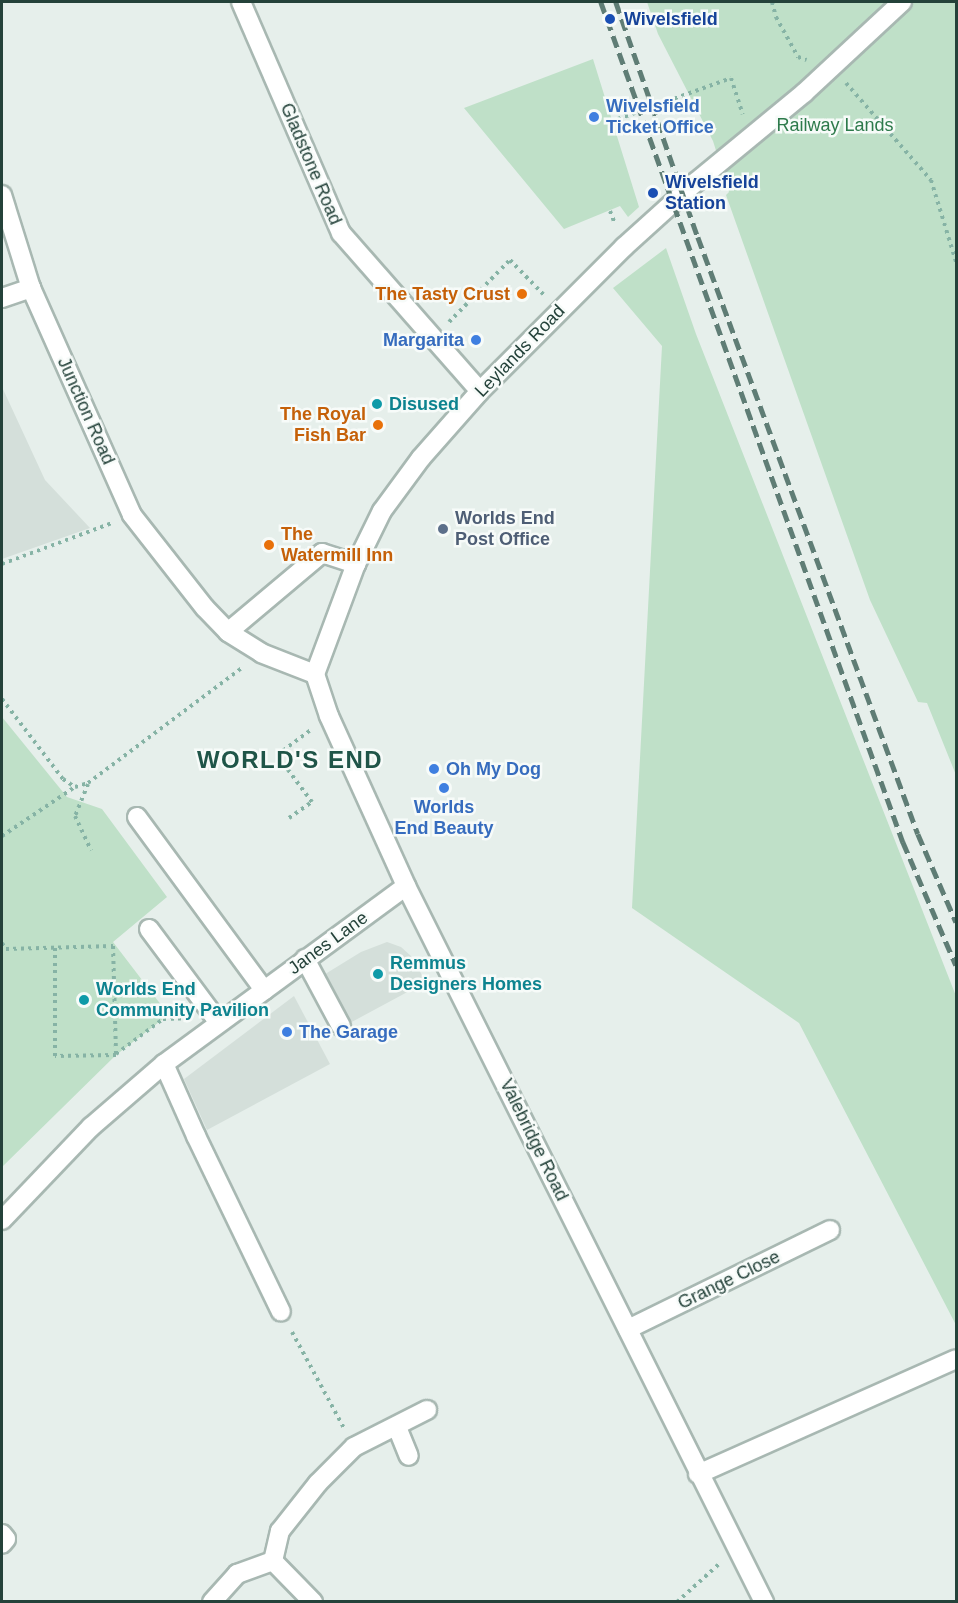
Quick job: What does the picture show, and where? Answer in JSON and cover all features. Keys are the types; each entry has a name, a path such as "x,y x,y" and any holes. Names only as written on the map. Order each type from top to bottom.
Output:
{"street":[{"name":"Gladstone Road","path":"241,2 341,233 480,391"},
{"name":"Leylands Road","path":"315,674 356,564 382,512 410,472 480,391 624,247 696,182 832,68 902,2"},
{"name":"Junction Road","path":"2,195 31,288 132,515 205,608 228,632"},
{"path":"4,297 31,288"},
{"path":"315,674 261,653 228,632 322,553 356,564"},
{"name":"Valebridge Road","path":"315,674 329,716 406,886 764,1602"},
{"path":"137,817 264,990"},
{"name":"Janes Lane","path":"2,1220 91,1127 164,1064 406,886"},
{"path":"149,929 219,1023"},
{"path":"305,959 341,1026"},
{"path":"164,1064 281,1312"},
{"name":"Grange Close","path":"628,1329 830,1230"},
{"path":"698,1474 957,1359"},
{"path":"273,1561 280,1531 318,1484 354,1447 427,1410"},
{"path":"397,1427 409,1456"},
{"path":"2,1534 6,1539 2,1544"},
{"path":"212,1602 237,1574 273,1561"},
{"path":"273,1561 313,1602"}],"path":[{"path":"772,2 776,17 798,57 832,68 931,180 957,262"},
{"path":"618,119 681,94 731,78 750,137"},
{"path":"449,322 510,260 528,279"},
{"path":"2,564 132,515"},
{"path":"2,836 75,787 88,783 261,653"},
{"path":"2,699 63,779 75,787"},
{"path":"289,818 312,802 276,755 329,716"},
{"path":"88,783 75,816 91,850"},
{"path":"2,942 6,949 113,946 116,1055"},
{"path":"55,948 55,1056 116,1055 163,1019 188,1018 202,1036"},
{"path":"281,1312 354,1447"},
{"path":"677,1602 737,1549"}],"shaded area":[{"path":"2,387 45,480 90,528 2,559"},
{"path":"387,942 401,947 411,956 426,982 348,1024 322,976 361,952"},
{"path":"294,996 330,1064 207,1130 184,1079"}],"green space":[{"name":"Railway Lands","path":"647,2 956,2 956,775 927,703 918,702 870,600 726,195 729,192 713,141 658,34"},
{"path":"593,59 639,207 628,217 620,206 564,229 464,108"},
{"path":"666,248 696,334 956,996 956,1325 799,1023 632,908 662,346 613,288"},
{"path":"2,717 67,797 102,809 167,897 113,942 165,1010 163,1019 116,1055 2,1167"}],"railway":[{"path":"601,2 903,842 956,965"},
{"path":"616,2 698,237 918,834 956,922"}],"place":[{"name":"Wivelsfield","path":"610,19"},
{"name":"Wivelsfield Ticket Office","path":"594,117"},
{"name":"Wivelsfield Station","path":"653,193"},
{"name":"The Tasty Crust","path":"522,294"},
{"name":"Margarita","path":"476,340"},
{"name":"Disused","path":"377,404"},
{"name":"The Royal Fish Bar","path":"378,425"},
{"name":"Worlds End Post Office","path":"443,529"},
{"name":"The Watermill Inn","path":"269,545"},
{"name":"Oh My Dog","path":"434,769"},
{"name":"Worlds End Beauty","path":"444,788"},
{"name":"Remmus Designers Homes","path":"378,974"},
{"name":"Worlds End Community Pavilion","path":"84,1000"},
{"name":"The Garage","path":"287,1032"}],"district":[{"name":"WORLD'S END","path":"290,760"}]}
